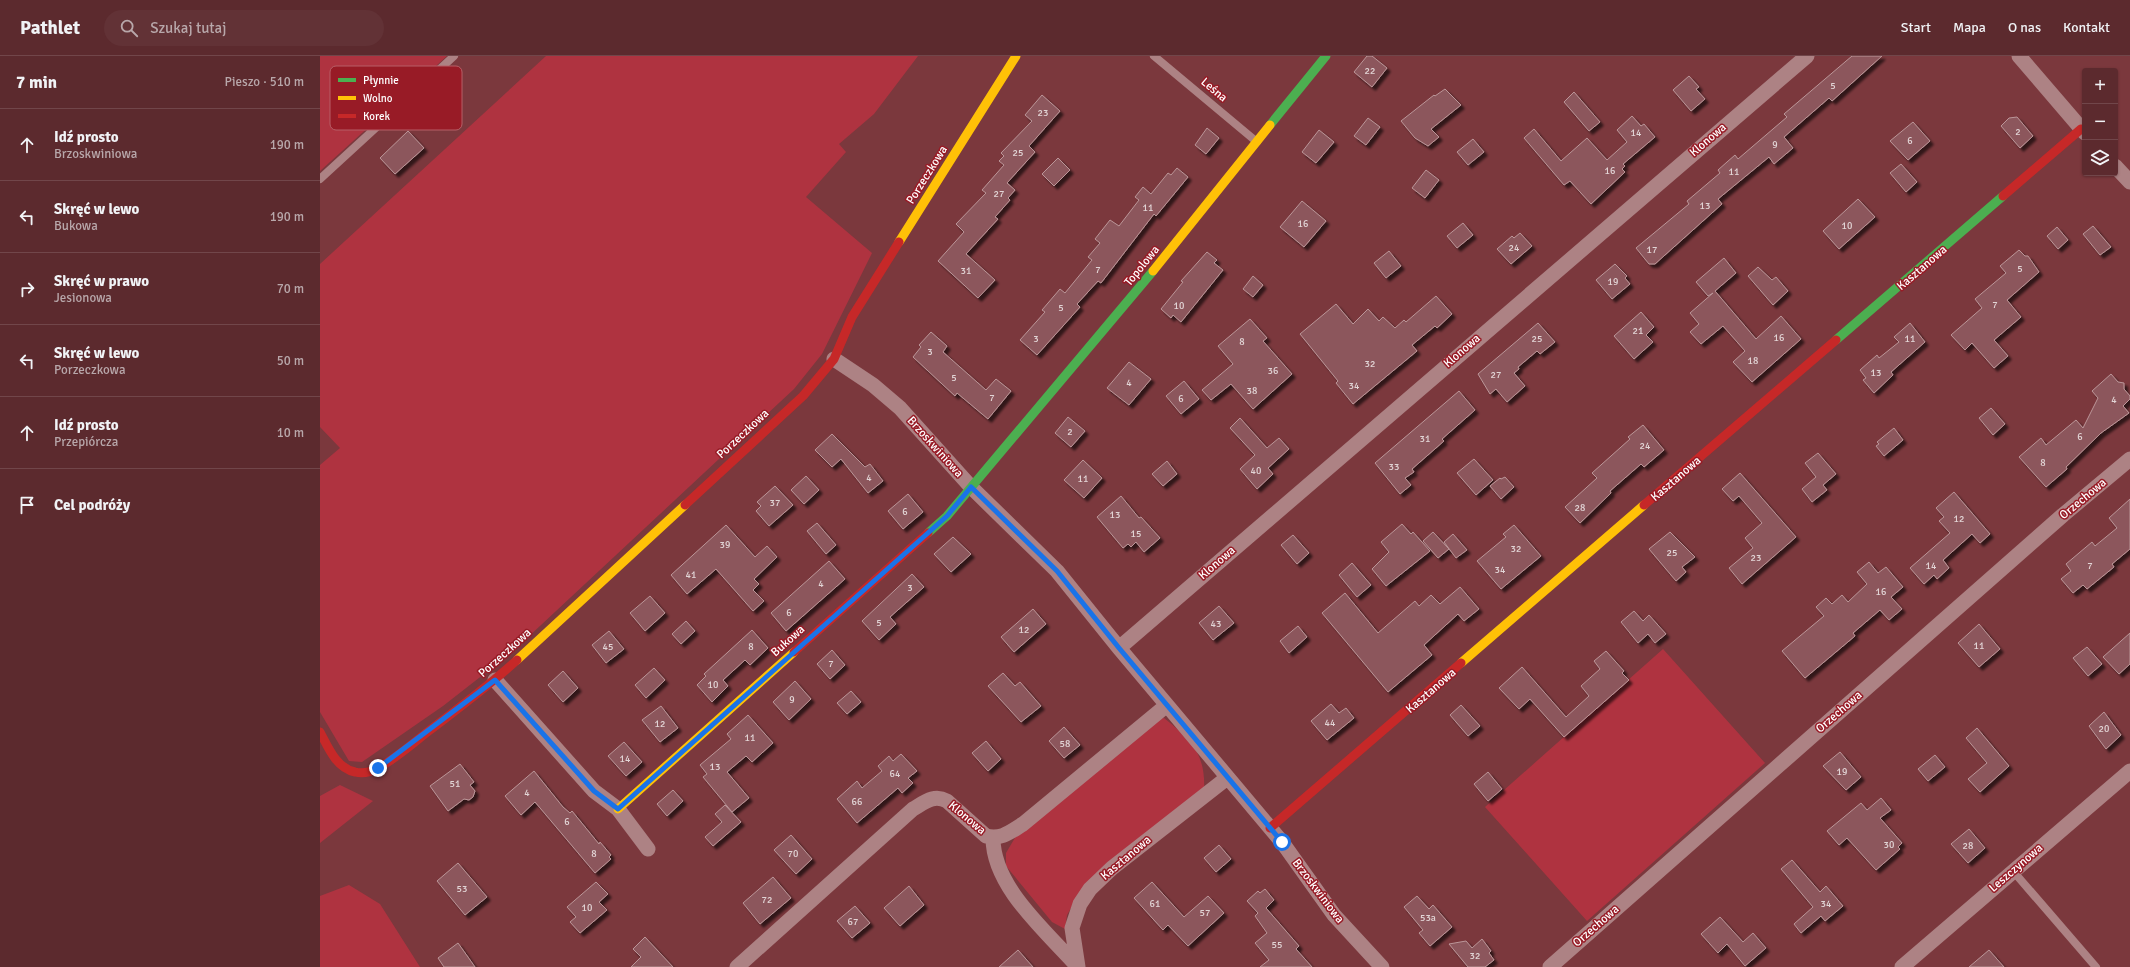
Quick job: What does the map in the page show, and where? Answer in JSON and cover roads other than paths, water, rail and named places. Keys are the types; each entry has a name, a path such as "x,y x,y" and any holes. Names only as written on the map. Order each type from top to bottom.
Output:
{"street":[{"name":"Porzeczkowa","path":"320,732 333,756 344,767 354,772 365,773 378,768 398,755 495,680 803,396 834,359 852,317 862,300 1016,56"},
{"name":"Topolowa","path":"971,487 1129,300 1326,56"},
{"name":"Klonowa","path":"1119,648 1807,56"},
{"path":"2020,56 2082,130"},
{"name":"Kasztanowa","path":"1270,828 2082,132"},
{"path":"2118,169 2130,182"},
{"name":"Brzoskwiniowa","path":"834,359 873,385 900,408 971,487 1057,571 1119,648 1270,828 1334,915 1382,967"},
{"name":"Orzechowa","path":"1550,967 2063,515 2130,459"},
{"name":"Bukowa","path":"618,809 947,516 971,487"},
{"path":"495,680 594,791 618,809 648,849"},
{"name":"Klonowa","path":"737,967 913,809 930,798 939,797 947,801 979,832 993,838 1002,836 1023,824 1167,705"},
{"name":"Leszczynowa","path":"1902,967 2130,770"},
{"name":"Kasztanowa","path":"1077,967 1072,928 1080,904 1090,889 1112,868 1227,778"},
{"path":"993,838 993,851 1000,873 1010,890 1077,967"}],"lane":[{"path":"443,66 454,56"},
{"name":"Leśna","path":"1154,56 1258,142"},
{"path":"320,179 373,130"},
{"path":"2013,871 2096,967"}]}
